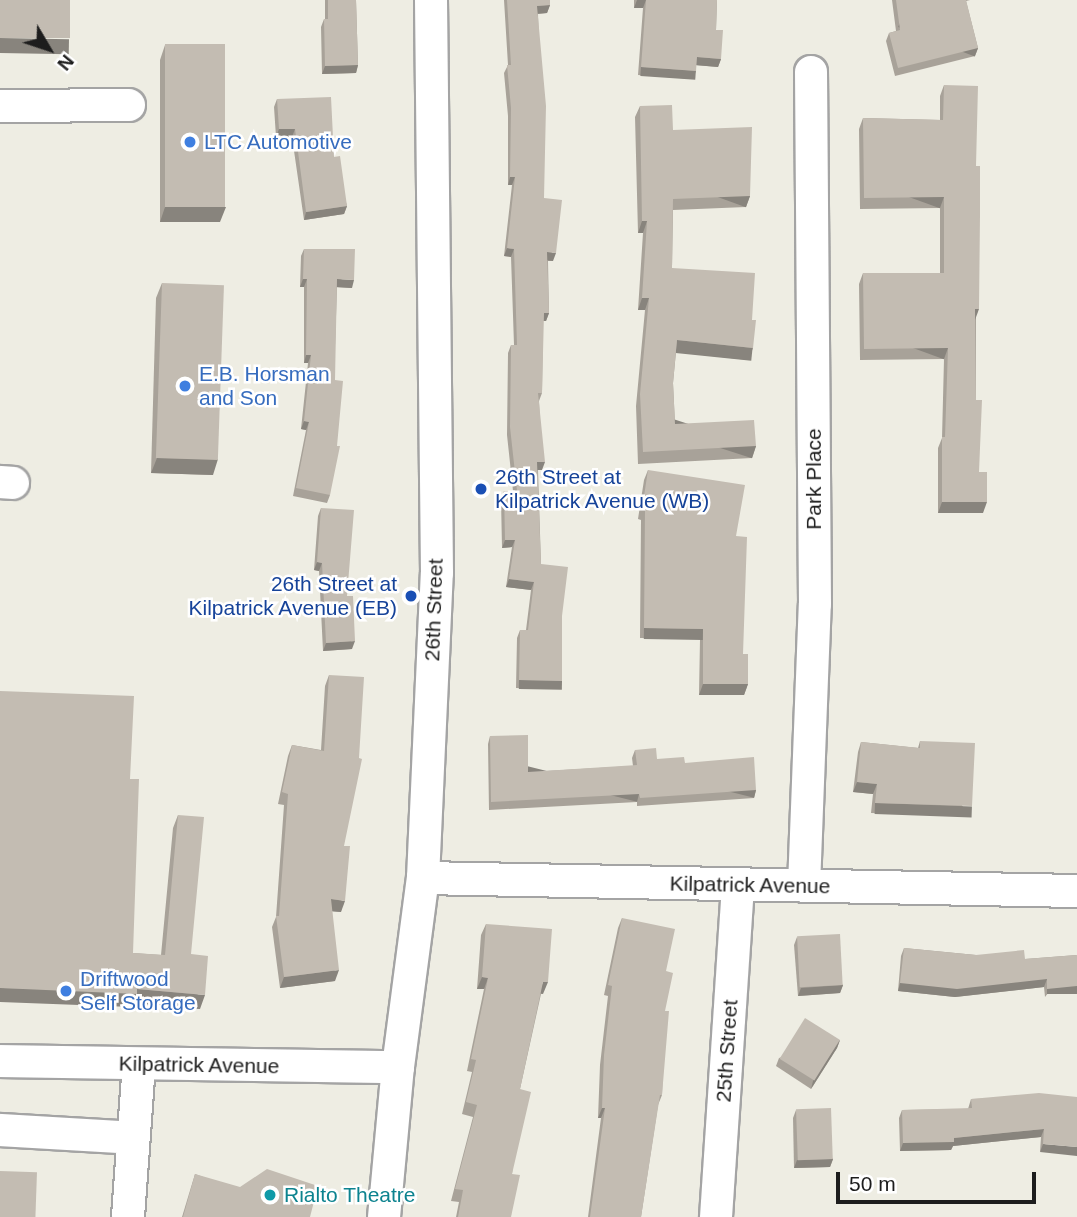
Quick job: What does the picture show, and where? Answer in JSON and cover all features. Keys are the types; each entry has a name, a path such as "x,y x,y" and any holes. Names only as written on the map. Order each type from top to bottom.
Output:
{"street":[{"name":"26th Street","path":"384,1217 398,1067 423,878 437,573 431,0"},
{"name":"Park Place","path":"804,886 815,604 811,72"},
{"path":"0,106 129,105"},
{"name":"Kilpatrick Avenue","path":"423,878 1077,891"},
{"name":"25th Street","path":"716,1217 738,886"},
{"name":"Kilpatrick Avenue","path":"0,1061 398,1067"},
{"path":"128,1217 139,1064"},
{"path":"0,1130 133,1138"}],"building":[{"path":"0,0 70,0 70,38 0,38"},
{"path":"328,0 356,0 358,65 325,66 324,19 328,19"},
{"path":"507,0 550,0 550,5 537,6 546,106 544,198 562,200 556,253 547,252 549,313 544,313 542,393 538,393 545,462 537,462 541,564 568,567 562,616 562,681 519,680 520,630 528,630 534,582 509,579 515,540 505,540 504,491 517,491 510,427 511,345 517,345 514,249 507,248 515,177 510,177 511,108 507,65 511,65"},
{"path":"646,0 717,0 716,30 723,30 721,59 697,57 696,71 641,67"},
{"path":"896,0 966,0 978,48 898,68 889,33 900,30"},
{"path":"165,44 225,44 225,207 165,207"},
{"path":"944,85 978,86 976,166 980,166 980,215 979,309 975,309 976,400 982,400 979,472 987,472 987,502 942,502 942,437 945,437 948,348 864,349 863,273 944,273 944,197 864,198 863,118 943,120"},
{"path":"331,97 334,157 340,156 347,206 306,212 295,129 279,129 277,99"},
{"path":"672,105 673,130 752,127 750,196 673,199 672,268 755,273 752,320 756,320 753,348 677,340 673,383 675,424 754,420 756,446 643,452 640,394 649,298 642,298 647,221 642,221 640,106"},
{"path":"304,249 355,249 354,280 337,279 335,380 343,381 337,446 340,446 330,495 296,488 309,422 304,421 311,355 306,355 307,279 303,279"},
{"name":"E.B. Horsman and Son","path":"162,283 224,285 218,460 156,458"},
{"path":"648,470 745,485 736,536 747,537 743,654 748,654 748,684 703,684 703,629 644,628 645,509 642,509"},
{"path":"321,508 354,510 347,596 353,596 355,641 326,643 322,563 317,562"},
{"path":"329,675 364,677 359,758 362,759 344,846 350,846 345,901 331,899 339,970 284,977 276,916 279,916 288,794 282,792 292,745 324,751"},
{"path":"0,691 134,696 130,779 139,779 133,953 165,955 178,815 204,817 191,954 208,956 205,995 137,989 137,994 0,988"},
{"path":"528,735 528,772 637,765 635,750 656,748 657,759 684,757 685,763 754,757 756,790 640,798 639,794 491,802 490,736"},
{"path":"920,741 975,743 972,806 875,803 877,784 857,782 861,742 920,748"},
{"path":"622,918 675,929 666,971 673,973 665,1011 669,1011 662,1095 641,1217 590,1217 605,1108 602,1108 604,1055 612,986 608,985"},
{"path":"486,924 552,929 548,982 543,982 520,1089 531,1092 512,1174 520,1175 511,1217 458,1217 463,1190 455,1189 477,1105 466,1102 476,1060 471,1059 488,978 482,977"},
{"path":"840,934 843,985 800,987 797,936"},
{"path":"904,948 976,955 1024,950 1025,959 1077,955 1077,986 1047,989 1047,979 957,989 900,983"},
{"path":"805,1018 840,1040 814,1080 780,1059"},
{"path":"1039,1093 1077,1097 1077,1147 1043,1144 1044,1129 954,1138 954,1142 903,1143 902,1110 972,1108 971,1099"},
{"path":"831,1108 833,1159 798,1160 796,1109"},
{"name":"Rialto Theatre","path":"267,1169 318,1186 310,1217 183,1217 195,1174 240,1187"},
{"path":"0,1171 37,1172 35,1217 0,1217"}],"place":[{"name":"LTC Automotive","path":"190,142"},
{"name":"E.B. Horsman and Son","path":"185,386"},
{"name":"26th Street at Kilpatrick Avenue (WB)","path":"481,489"},
{"name":"26th Street at Kilpatrick Avenue (EB)","path":"411,596"},
{"name":"Driftwood Self Storage","path":"66,991"},
{"name":"Rialto Theatre","path":"270,1195"}]}
